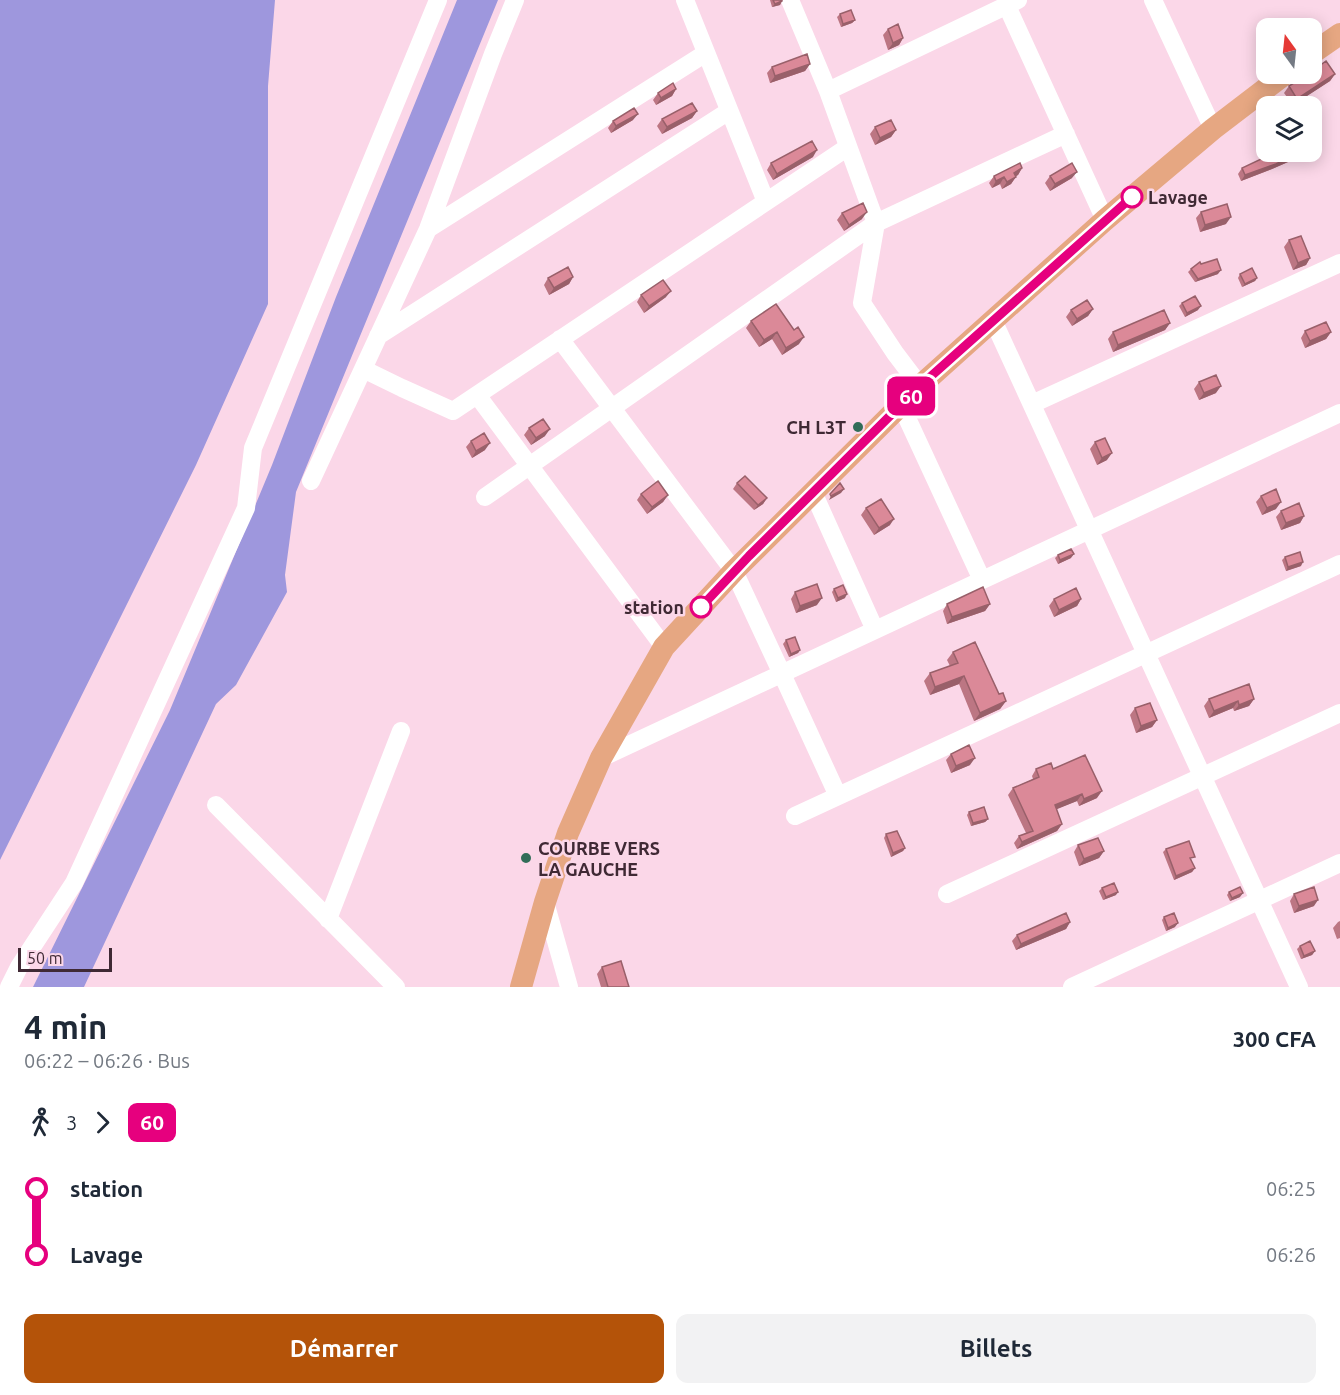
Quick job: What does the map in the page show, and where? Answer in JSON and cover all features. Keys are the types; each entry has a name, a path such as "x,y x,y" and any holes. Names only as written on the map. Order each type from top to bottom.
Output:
{"main road":[{"path":"1322,46 1340,34"},
{"path":"521,987 545,902 568,833 601,758 664,647 734,572 920,386 1106,220 1213,129 1272,84"}],"street":[{"path":"9,987 19,967 74,884 246,508 253,448 438,0"},
{"path":"311,481 428,228 515,0"},
{"path":"685,0 766,202"},
{"path":"790,0 828,92 876,223 862,303 920,386"},
{"path":"1153,0 1213,129"},
{"path":"828,92 1012,3 1066,134 1106,220"},
{"path":"428,228 706,53"},
{"path":"378,336 729,111"},
{"path":"485,497 876,223 1066,134"},
{"path":"363,369 453,411 848,147"},
{"path":"1032,404 1340,262"},
{"path":"993,320 1299,987"},
{"path":"560,339 734,572 838,796"},
{"path":"477,395 664,647"},
{"path":"901,405 982,580"},
{"path":"601,758 1340,413"},
{"path":"813,492 875,630"},
{"path":"795,816 1340,564"},
{"path":"947,894 1340,713"},
{"path":"328,919 401,731"},
{"path":"216,805 396,987"},
{"path":"1072,987 1340,864"},
{"path":"545,902 569,987"}],"shaded area":[{"path":"0,0 275,0 268,86 268,304 196,465 0,860"},
{"path":"457,0 498,0 296,492 285,575 287,592 236,685 216,704 84,987 33,987 170,710 272,465 336,297"}],"building":[{"path":"851,10 855,20 843,24 840,14"},
{"path":"898,24 903,38 893,43 888,29"},
{"path":"807,54 810,64 775,76 772,67"},
{"path":"1326,61 1335,74 1322,83 1322,64"},
{"path":"673,83 676,89 661,98 658,93"},
{"path":"1320,84 1302,96 1295,96 1289,86"},
{"path":"692,103 697,111 667,127 662,119"},
{"path":"634,108 638,114 616,126 613,121"},
{"path":"891,120 896,130 880,138 875,127"},
{"path":"812,141 817,150 777,174 771,163"},
{"path":"1256,161 1280,162 1245,175 1242,168"},
{"path":"1020,163 1022,168 1014,173 1016,177 1007,182 1004,177 996,181 994,176"},
{"path":"1072,163 1077,172 1055,184 1050,176"},
{"path":"863,203 867,212 849,225 842,213"},
{"path":"1227,204 1231,217 1205,225 1201,212"},
{"path":"1301,236 1310,258 1298,263 1289,240"},
{"path":"1217,259 1221,270 1198,279 1191,269 1200,262 1201,264"},
{"path":"568,267 573,277 554,288 548,278"},
{"path":"1252,268 1257,278 1245,284 1240,274"},
{"path":"663,280 671,291 649,306 641,295"},
{"path":"1195,296 1201,306 1187,313 1182,303"},
{"path":"1087,300 1093,309 1077,319 1071,310"},
{"path":"776,304 794,330 798,327 804,337 786,348 777,332 764,340 751,321"},
{"path":"1164,310 1170,323 1118,345 1113,332"},
{"path":"1326,322 1331,332 1310,341 1305,331"},
{"path":"1216,375 1221,386 1204,393 1199,382"},
{"path":"543,419 550,429 536,438 529,428"},
{"path":"484,433 490,443 476,451 471,441"},
{"path":"1105,438 1112,453 1102,458 1095,442"},
{"path":"745,476 767,498 758,505 737,483"},
{"path":"658,481 668,495 652,507 641,494"},
{"path":"840,483 844,489 831,496 830,494"},
{"path":"1276,489 1281,502 1267,508 1261,496"},
{"path":"881,499 894,519 879,528 866,508"},
{"path":"1299,503 1304,516 1286,523 1281,511"},
{"path":"1071,549 1074,554 1060,560 1058,555"},
{"path":"1300,552 1303,562 1288,567 1285,557"},
{"path":"817,584 822,598 800,606 795,592"},
{"path":"843,585 847,594 838,598 834,589"},
{"path":"983,587 990,604 952,617 947,604"},
{"path":"1076,588 1081,599 1059,610 1054,599"},
{"path":"795,637 800,650 791,654 786,640"},
{"path":"975,642 999,694 1003,693 1006,701 980,713 964,676 935,687 930,673 958,663 953,652"},
{"path":"1249,684 1254,699 1239,705 1238,701 1214,711 1209,699"},
{"path":"1150,703 1157,720 1141,726 1135,708"},
{"path":"969,745 975,758 956,766 951,754"},
{"path":"1085,755 1102,791 1084,799 1082,794 1055,805 1062,824 1022,842 1019,836 1033,831 1013,788 1039,777 1036,769 1051,763 1053,769"},
{"path":"984,807 988,819 973,823 969,812"},
{"path":"897,831 905,848 893,853 886,834"},
{"path":"1098,838 1104,851 1084,859 1078,845"},
{"path":"1189,841 1195,857 1190,858 1195,868 1176,876 1166,849"},
{"path":"1114,883 1118,892 1106,897 1102,888"},
{"path":"1240,887 1243,893 1232,898 1229,892"},
{"path":"1314,887 1318,900 1299,906 1294,894"},
{"path":"1066,913 1070,922 1021,944 1017,935"},
{"path":"1174,913 1178,923 1168,928 1164,917"},
{"path":"1310,941 1315,951 1304,956 1300,946"},
{"path":"621,961 629,987 608,987 602,967"}],"bus line":[{"name":"60","path":"701,607 749,556 920,386 1132,197"}],"place":[{"name":"Lavage","path":"1132,197"},
{"name":"CH L3T","path":"858,427"},
{"name":"station","path":"701,607"},
{"name":"COURBE VERS LA GAUCHE","path":"526,858"}]}
